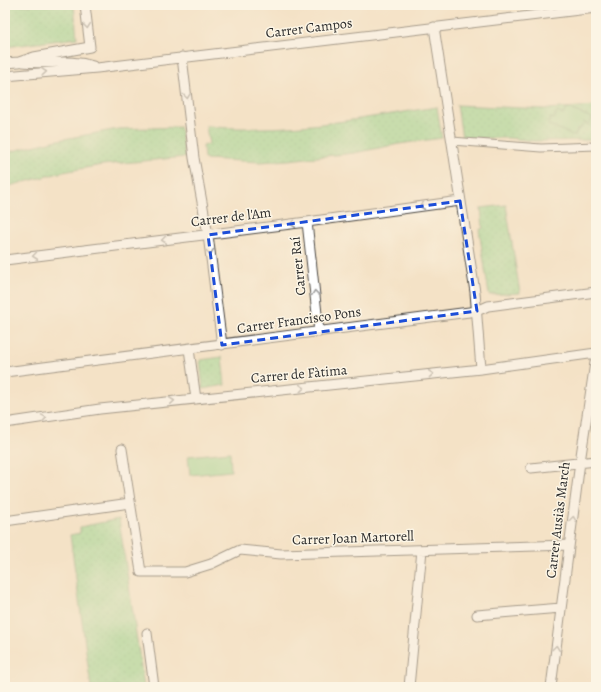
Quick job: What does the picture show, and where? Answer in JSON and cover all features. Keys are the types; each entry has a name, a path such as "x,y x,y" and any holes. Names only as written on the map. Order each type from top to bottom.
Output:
{"street":[{"path":"20,62 34,57 90,47 85,5"},
{"name":"Carrer Campos","path":"5,76 97,68 434,26 596,8"},
{"path":"434,26 477,311 481,368"},
{"path":"182,57 194,158 208,235 222,345"},
{"path":"5,63 20,62 34,64 58,61 82,62 97,68"},
{"path":"452,141 541,148 596,146"},
{"name":"Carrer de l'Am","path":"5,260 208,235 460,201"},
{"name":"Carrer Raí","path":"307,222 319,332"},
{"name":"Carrer Francisco Pons","path":"5,372 477,311 488,306 596,292"},
{"path":"189,349 196,398"},
{"name":"Carrer de Fàtima","path":"5,424 100,409 481,368 596,353"},
{"name":"Carrer Ausiàs March","path":"551,687 580,462 596,356"},
{"path":"5,521 130,503 122,449"},
{"path":"531,468 596,461"},
{"name":"Carrer Joan Martorell","path":"130,503 141,572 185,572 211,564 240,550 281,554 569,545"},
{"path":"409,687 422,550"},
{"path":"477,615 561,608"},
{"path":"147,633 154,687"}],"highlighted area":[{"path":"460,201 477,311 222,345 208,235"}],"green space":[{"path":"5,5 74,5 77,38 5,47"},
{"path":"457,105 545,109 596,106 596,140 534,141 509,138 462,138"},
{"path":"437,107 442,138 399,144 354,153 288,160 260,162 204,159 203,146 209,144 206,126 222,128 273,128 320,124"},
{"path":"567,108 592,118 589,125 583,122 581,129 578,128 575,136 549,125 551,118 554,119 557,112 563,115"},
{"path":"180,127 185,157 102,165 63,172 5,187 5,153 53,141 118,129"},
{"path":"506,205 520,293 489,295 479,230 483,228 481,208"},
{"path":"222,357 225,385 203,389 200,360"},
{"path":"230,452 231,471 190,475 188,456"},
{"path":"119,519 144,687 91,687 70,535 80,533 80,527"}]}
